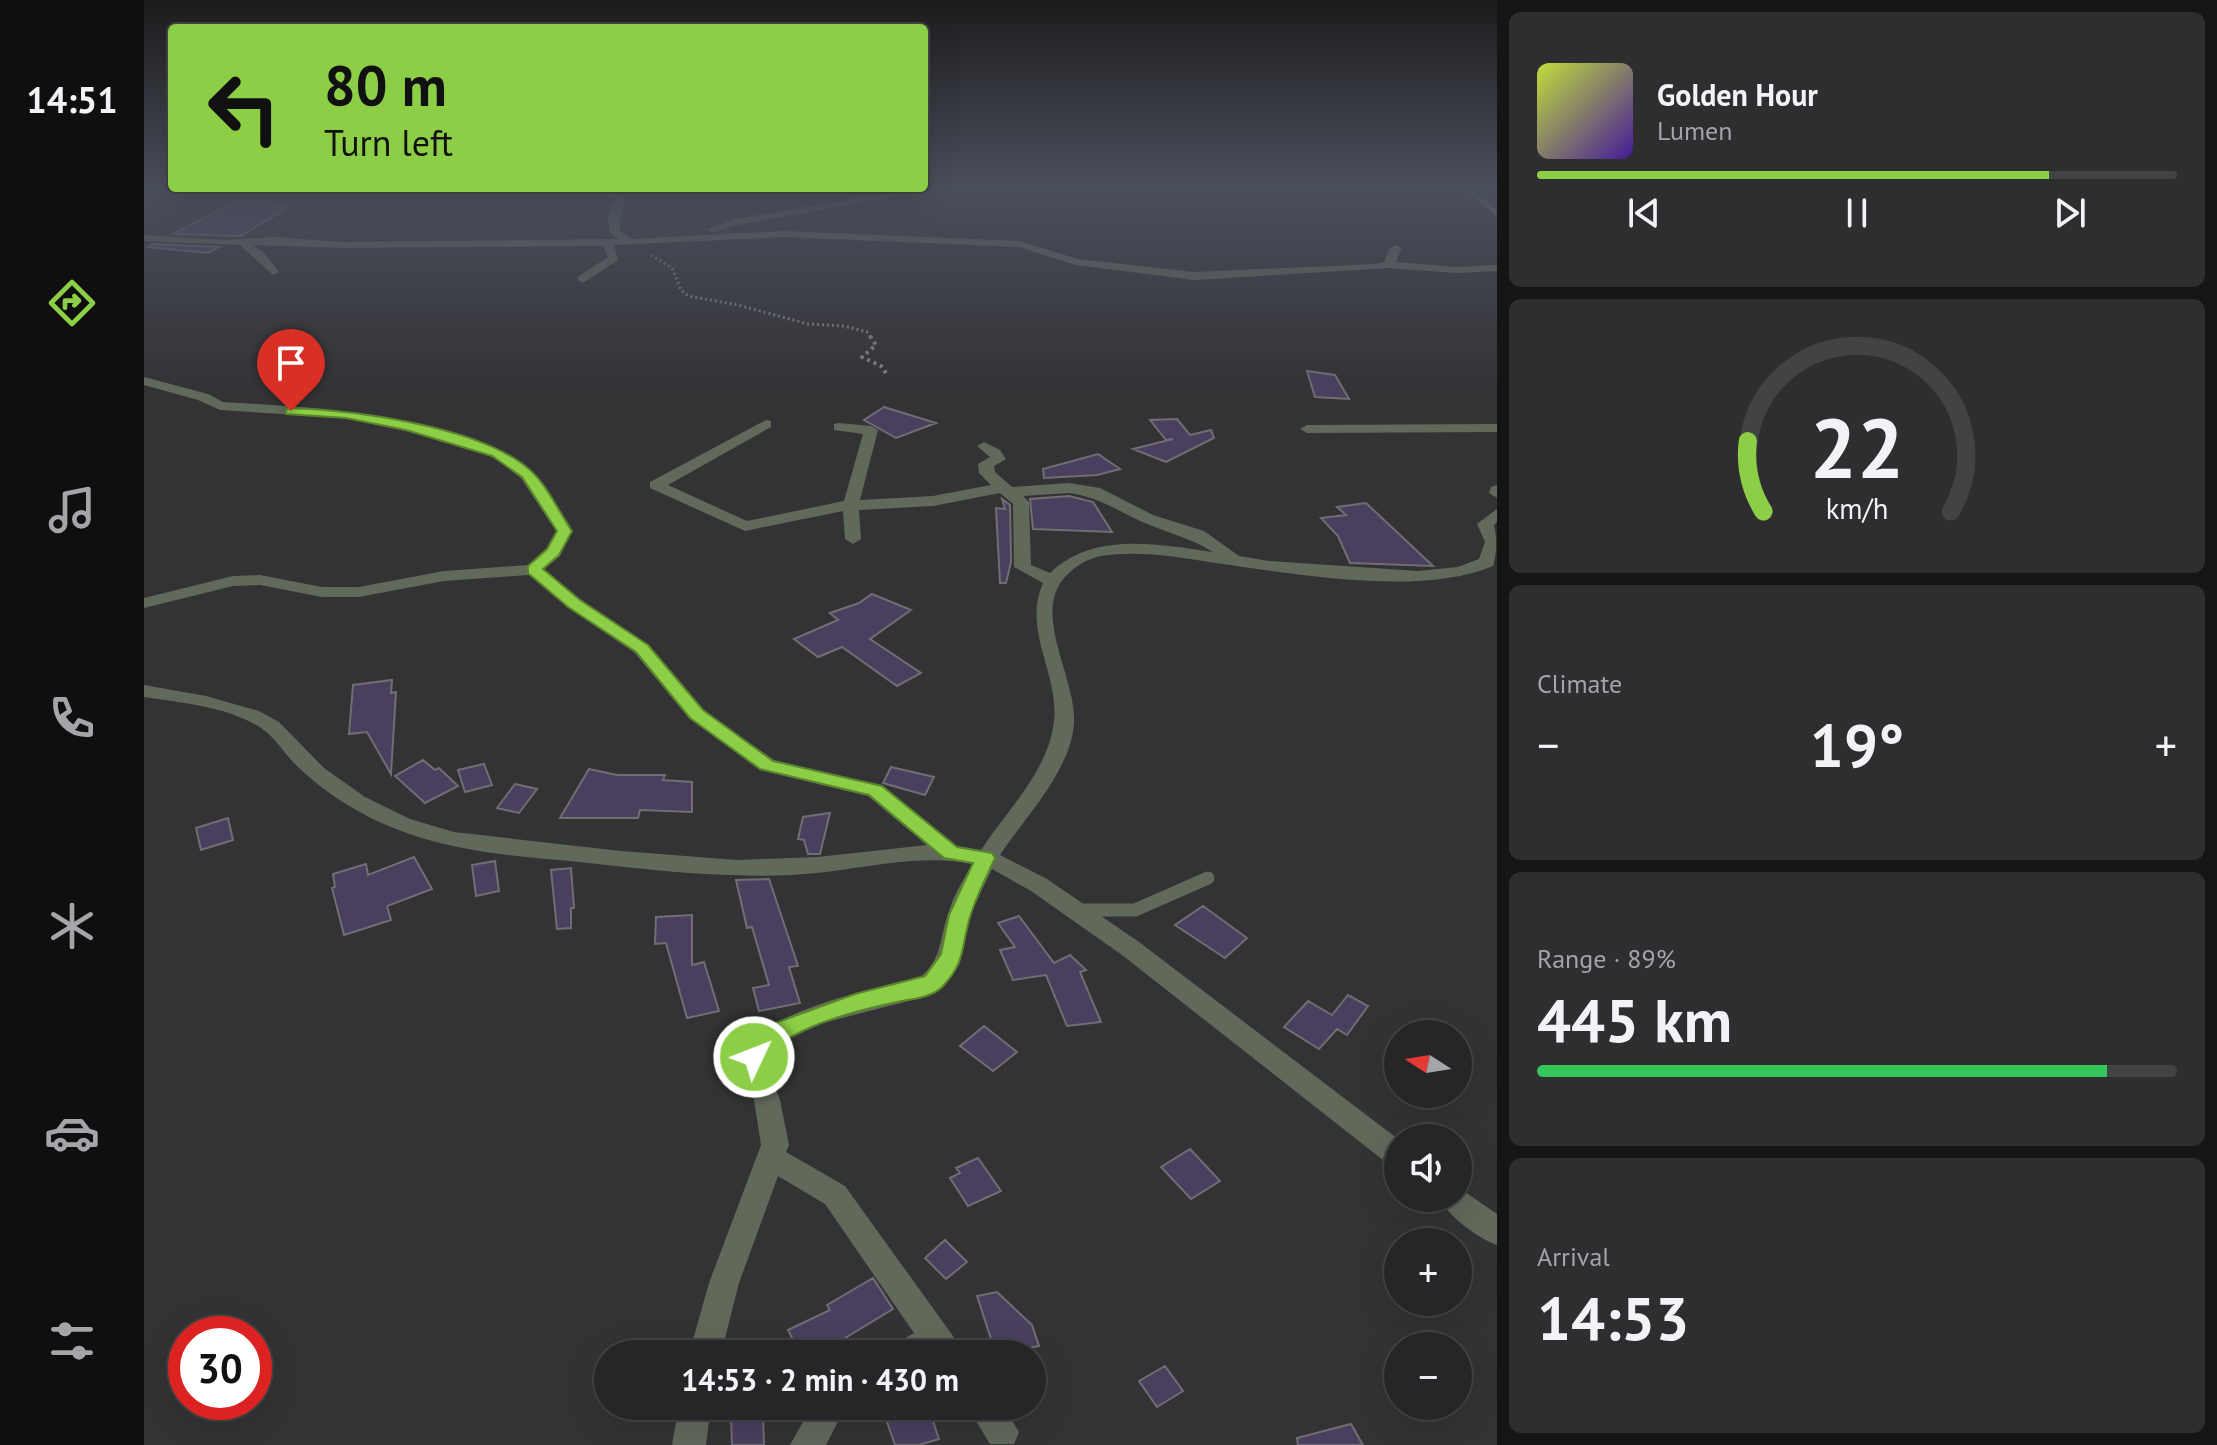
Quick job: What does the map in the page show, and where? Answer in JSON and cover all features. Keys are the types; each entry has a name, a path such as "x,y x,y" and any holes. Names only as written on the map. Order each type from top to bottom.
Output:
{"street":[{"path":"261,256 273,272"},
{"path":"583,279 613,256"},
{"path":"1058,256 1076,262 1194,276 1244,276 1389,265 1457,270 1497,268"},
{"path":"1389,265 1393,256"},
{"path":"144,381 203,397 220,406 346,414 455,438 497,453 527,475 564,531 554,552 533,570 444,576 359,592 322,592 260,580 233,581 144,603"},
{"path":"766,424 656,485 745,526 851,505 933,501 1007,490 1069,488 1094,491 1147,518 1198,535 1236,558"},
{"path":"839,427 871,430 851,505 853,539"},
{"path":"1307,429 1497,428"},
{"path":"984,446 998,459 986,464 987,473 1021,502 1023,567 1050,580"},
{"path":"709,1340 724,1283 756,1189 771,1157 775,1133 754,1066 756,1048 779,1032 842,1007 924,987 933,982 952,956 959,915 985,858 1029,797 1060,744 1064,702 1044,628 1043,608 1050,580 1072,561 1133,548 1236,558 1306,570 1425,576 1458,574 1487,562 1493,542 1485,524 1497,514"},
{"path":"533,570 574,603 642,649 696,714 767,765 875,791 952,853"},
{"path":"144,691 203,701 264,721 278,731 302,760 326,780 373,811 418,830 474,842 668,864 729,867 796,867 952,853 985,858 1032,881 1177,980 1282,1067 1384,1144"},
{"path":"771,1157 835,1195 925,1340"},
{"path":"1472,1212 1497,1232"},
{"path":"689,1445 693,1420"},
{"path":"807,1445 822,1420"}],"lane":[{"path":"1074,910 1135,910 1208,878"}],"path":[{"path":"653,256 672,268 681,290 688,296 738,305 808,324 844,326 867,332 876,345 862,357 881,366 886,373"}],"building":[{"path":"1307,371 1335,375 1349,399 1315,397"},
{"path":"884,407 936,423 896,438 864,420"},
{"path":"1177,419 1190,435 1211,430 1214,438 1166,462 1133,449 1173,439 1166,440 1150,420"},
{"path":"1098,454 1120,469 1097,475 1044,478 1043,469"},
{"path":"1069,496 1093,502 1112,532 1033,529 1030,499"},
{"path":"1002,499 1010,505 1011,562 1006,583 1000,583 996,508 1005,509"},
{"path":"1366,503 1433,566 1350,563 1338,536 1321,518 1346,515 1337,507"},
{"path":"872,594 911,610 870,639 921,673 897,686 842,647 818,657 794,639 838,620 830,613 859,603"},
{"path":"392,680 391,693 396,692 391,774 367,732 349,734 353,685"},
{"path":"423,760 435,770 439,768 458,786 425,803 395,776"},
{"path":"484,764 492,785 465,792 458,770"},
{"path":"891,767 934,777 925,795 883,783"},
{"path":"589,769 617,775 665,775 663,780 692,782 692,812 640,810 638,818 560,818"},
{"path":"515,784 537,789 519,813 497,808"},
{"path":"830,813 820,854 808,854 804,840 798,839 803,817"},
{"path":"228,818 233,840 201,850 196,828"},
{"path":"414,857 432,889 387,906 391,920 344,935 332,888 335,887 333,874 366,864 368,875"},
{"path":"495,861 499,891 476,896 472,865"},
{"path":"571,868 574,908 571,908 571,928 557,929 551,870"},
{"path":"769,879 798,966 789,967 800,1003 759,1011 753,988 769,985 752,927 747,928 736,880"},
{"path":"1203,906 1247,938 1225,958 1175,925"},
{"path":"692,915 692,965 704,962 719,1011 687,1018 666,943 655,944 656,917"},
{"path":"1019,916 1054,963 1070,955 1086,970 1080,972 1101,1022 1067,1026 1046,975 1013,980 1000,950 1015,947 998,923"},
{"path":"1348,995 1368,1006 1347,1035 1337,1029 1319,1049 1284,1027 1308,1001 1332,1015"},
{"path":"984,1026 1017,1052 993,1071 960,1046"},
{"path":"1190,1149 1220,1181 1191,1199 1161,1167"},
{"path":"978,1158 1001,1191 968,1206 950,1178 960,1173 956,1168"},
{"path":"945,1240 967,1262 946,1279 925,1258"},
{"path":"873,1278 893,1309 842,1340 793,1340 788,1330 830,1310 827,1305"},
{"path":"997,1292 1032,1325 1037,1340 991,1340 977,1296"},
{"path":"1165,1366 1183,1391 1157,1407 1139,1381"},
{"path":"731,1420 763,1420 764,1445 732,1445"},
{"path":"886,1420 933,1420 939,1439 919,1445 895,1445"},
{"path":"1351,1424 1363,1445 1298,1445 1297,1438"}],"route":[{"path":"291,411 346,414 408,426 497,453 527,475 564,531 554,552 533,570 574,603 642,649 696,714 767,765 875,791 952,853 985,858 959,915 952,956 933,982 897,994 855,1002 779,1032 756,1048 754,1057"}]}
